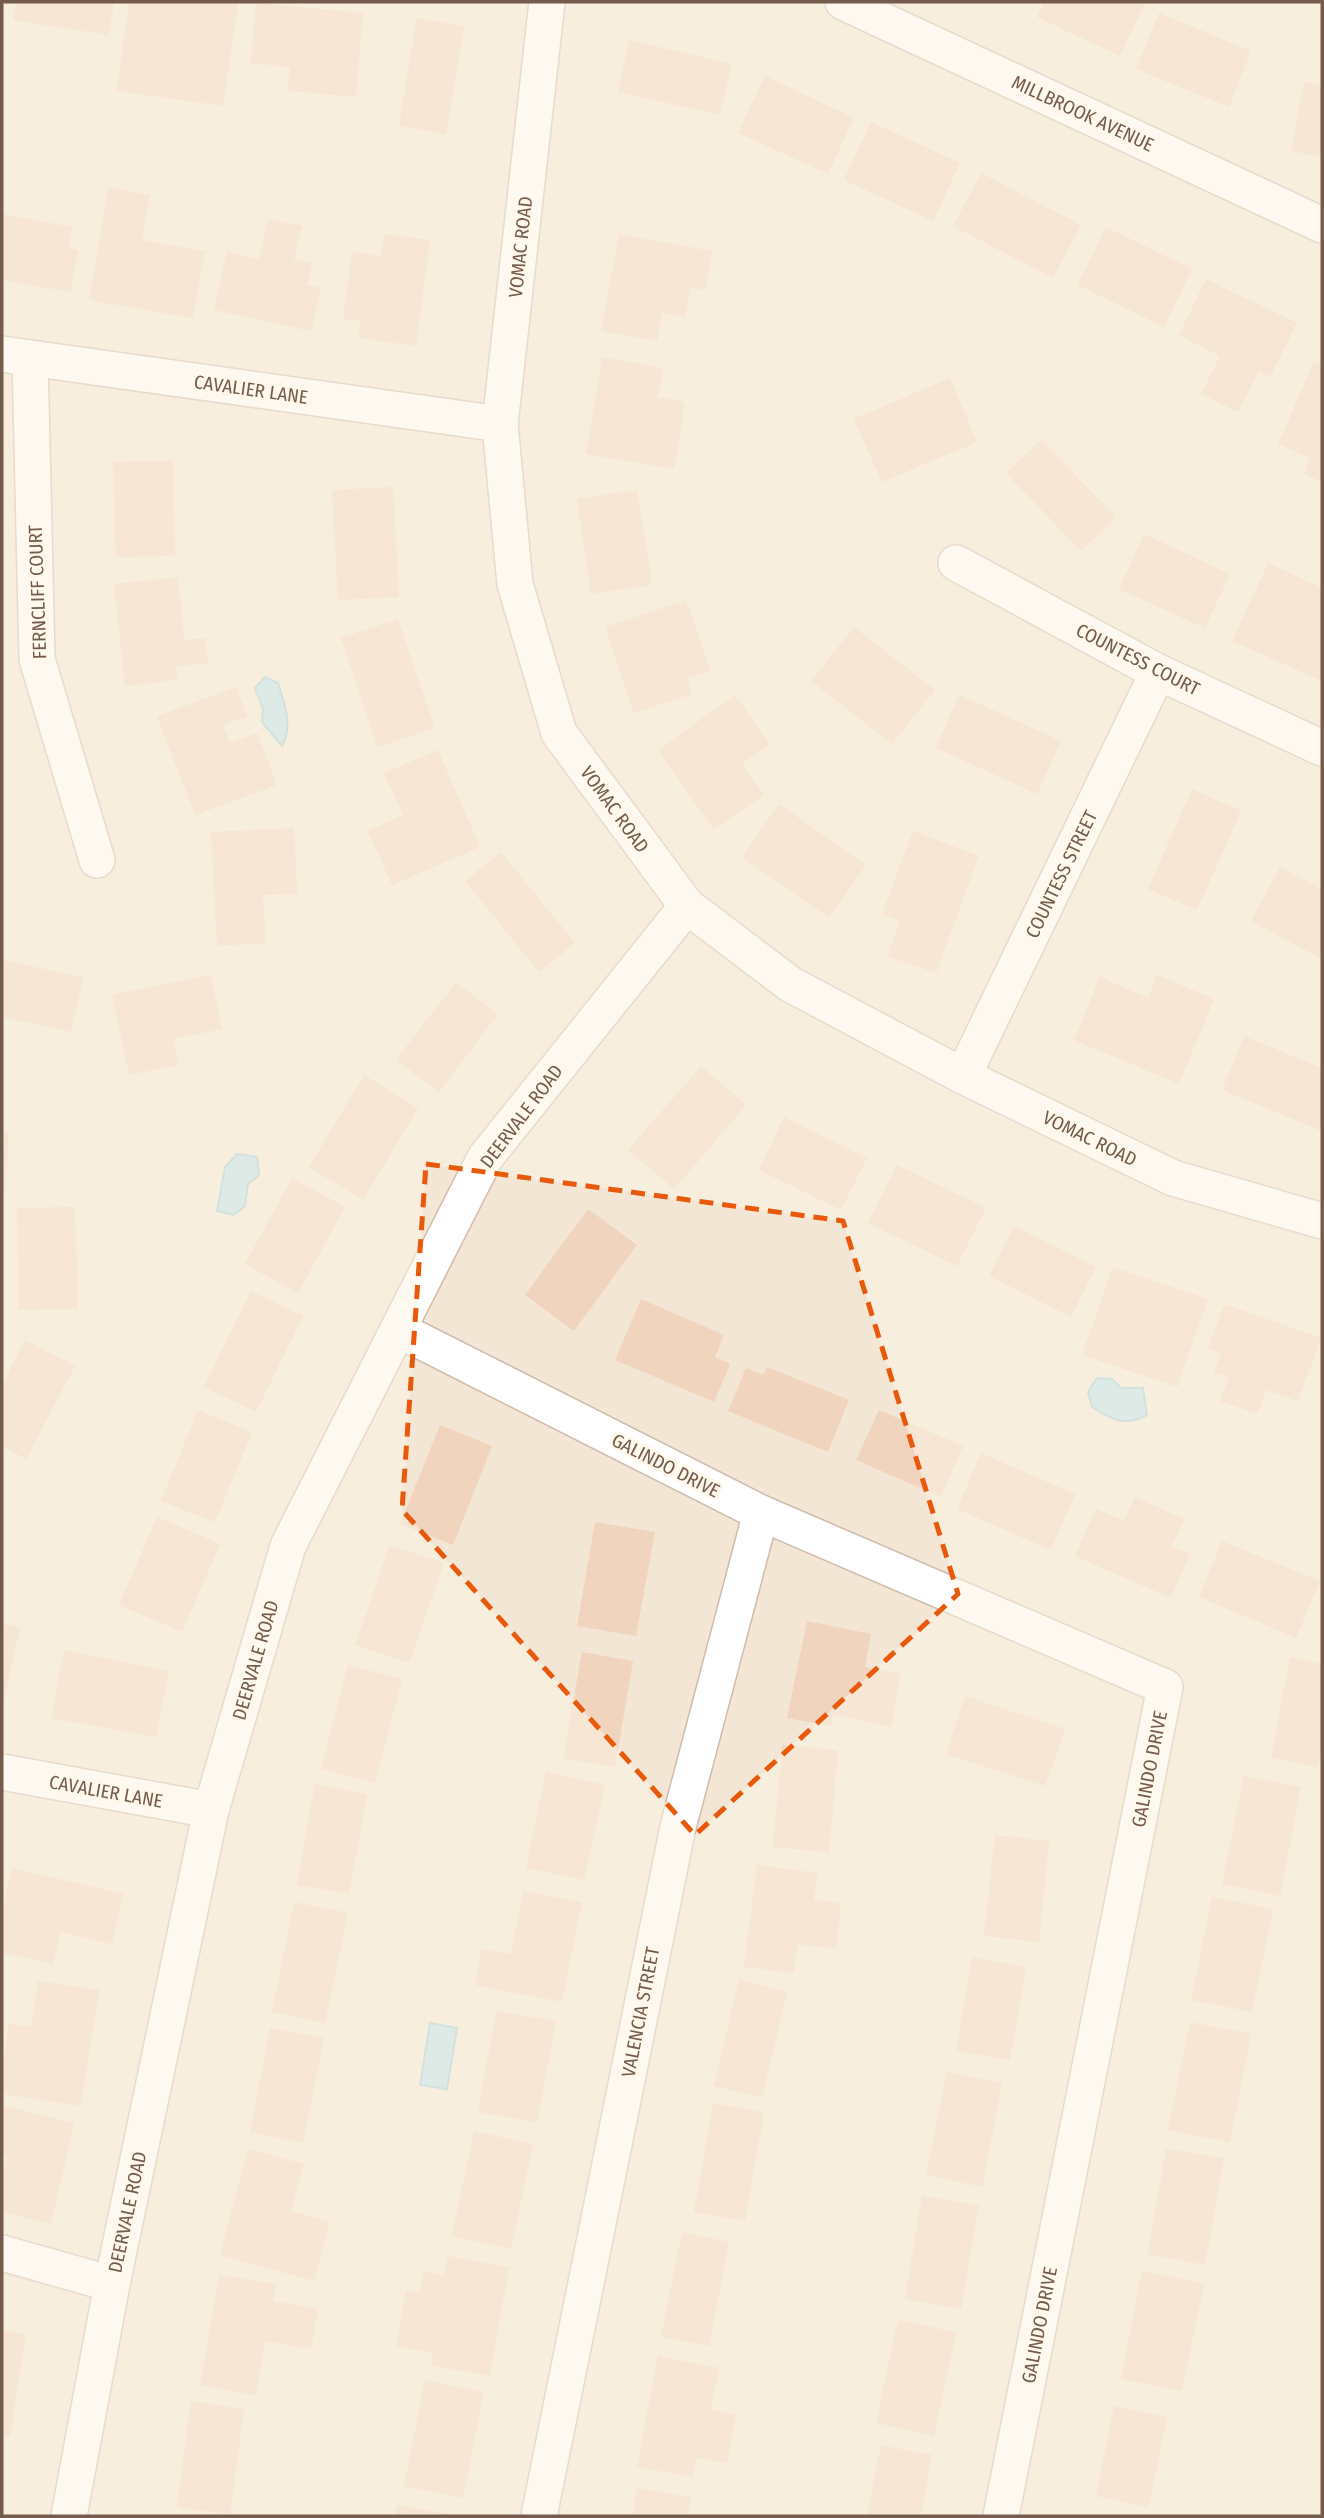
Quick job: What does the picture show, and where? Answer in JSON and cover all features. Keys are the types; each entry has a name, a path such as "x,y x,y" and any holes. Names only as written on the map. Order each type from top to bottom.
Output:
{"street":[{"name":"VOMAC ROAD","path":"547,2 500,424 515,584 559,733 687,906 790,984 963,1076 1173,1178 1322,1221"},
{"name":"MILLBROOK AVENUE","path":"843,2 1322,225"},
{"name":"CAVALIER LANE","path":"16,356 500,424"},
{"name":"FERNCLIFF COURT","path":"16,356 37,659 97,860"},
{"name":"COUNTESS COURT","path":"956,563 1158,672 1322,748"},
{"name":"COUNTESS STREET","path":"963,1076 1158,672"},
{"name":"DEERVALE ROAD","path":"69,2516 112,2284 211,1810 288,1546 485,1158 687,906"},
{"name":"GALINDO DRIVE","path":"399,1330 761,1513 1166,1687 1001,2516"},
{"name":"VALENCIA STREET","path":"540,2516 678,1826 761,1513"},
{"name":"CAVALIER LANE","path":"2,1772 211,1810"},
{"path":"2,2253 112,2284"}],"highlighted area":[{"path":"426,1164 843,1221 958,1594 695,1835 402,1510"}],"shaded area":[{"path":"2,2 1322,2 1322,2516 2,2516"}],"water":[{"path":"265,677 278,683 285,707 287,731 282,746 262,722 263,709 255,688"},
{"path":"237,1154 257,1157 259,1175 248,1184 245,1206 234,1215 217,1211 225,1167"},
{"path":"1097,1378 1112,1379 1121,1388 1143,1388 1147,1415 1125,1421 1092,1407 1088,1392"},
{"path":"430,2023 457,2028 447,2089 420,2085"}],"building":[{"path":"16,2 114,2 109,35 13,20"},
{"path":"129,2 238,2 223,106 117,91"},
{"path":"1044,2 1136,2 1144,5 1120,56 1037,17"},
{"path":"256,3 363,13 356,97 288,91 290,67 251,63"},
{"path":"1159,13 1251,51 1229,107 1136,69"},
{"path":"417,18 464,26 446,134 399,126"},
{"path":"629,40 732,64 720,115 618,92"},
{"path":"765,76 854,118 828,174 738,133"},
{"path":"1304,82 1322,86 1322,157 1291,151"},
{"path":"871,122 960,163 933,221 844,180"},
{"path":"981,173 1081,225 1053,278 953,226"},
{"path":"109,187 150,195 142,240 205,251 193,318 89,300"},
{"path":"2,214 72,227 68,248 78,250 71,292 2,280"},
{"path":"268,219 302,226 294,259 312,263 307,285 321,288 311,331 214,310 227,252 259,259"},
{"path":"1106,227 1192,269 1164,327 1078,285"},
{"path":"384,234 430,240 416,346 358,338 361,321 343,319 352,252 381,256"},
{"path":"619,234 712,251 705,290 691,288 685,317 662,313 657,341 601,331"},
{"path":"1206,279 1297,323 1270,377 1259,371 1238,412 1201,394 1220,356 1179,335"},
{"path":"602,357 663,368 658,397 685,402 674,469 586,454"},
{"path":"1314,362 1322,365 1322,482 1304,474 1310,458 1278,444"},
{"path":"950,378 977,442 882,482 854,419"},
{"path":"1041,440 1116,517 1081,551 1006,473"},
{"path":"173,461 175,556 116,557 113,462"},
{"path":"393,487 399,597 338,600 332,490"},
{"path":"637,490 652,585 591,594 577,499"},
{"path":"1144,534 1230,574 1205,628 1119,589"},
{"path":"1268,563 1322,588 1322,681 1232,641"},
{"path":"178,577 184,640 205,638 208,663 176,666 177,680 125,686 114,584"},
{"path":"686,600 710,671 687,678 692,694 634,713 605,627"},
{"path":"398,619 435,728 377,747 341,638"},
{"path":"854,627 935,690 892,744 811,681"},
{"path":"236,687 247,716 223,725 230,743 257,733 277,785 195,815 157,716"},
{"path":"735,695 770,744 742,764 764,795 714,830 658,750"},
{"path":"959,695 1061,741 1037,794 936,748"},
{"path":"438,750 480,847 392,885 368,831 403,815 384,773"},
{"path":"1192,789 1241,811 1197,910 1148,889"},
{"path":"779,804 866,865 829,918 742,857"},
{"path":"294,828 297,894 263,895 266,943 217,946 211,832"},
{"path":"913,831 979,856 936,973 887,956 900,921 882,914"},
{"path":"501,852 575,943 539,972 465,881"},
{"path":"1280,867 1322,889 1322,959 1251,921"},
{"path":"2,960 83,977 71,1032 2,1017"},
{"path":"211,975 222,1029 173,1039 179,1065 129,1075 112,995"},
{"path":"1157,975 1214,999 1179,1084 1074,1040 1100,977 1148,998"},
{"path":"456,982 498,1014 439,1092 396,1060"},
{"path":"1244,1036 1322,1068 1322,1131 1222,1090"},
{"path":"701,1066 746,1105 674,1189 628,1150"},
{"path":"364,1075 418,1108 363,1200 309,1167"},
{"path":"784,1117 867,1158 841,1210 759,1170"},
{"path":"2,1132 9,1132 5,1192 2,1192"},
{"path":"897,1165 986,1208 957,1266 868,1223"},
{"path":"292,1178 345,1207 298,1293 245,1264"},
{"path":"75,1207 78,1309 19,1310 17,1208"},
{"path":"588,1209 637,1245 574,1331 525,1295"},
{"path":"1014,1226 1096,1267 1071,1317 989,1276"},
{"path":"1113,1267 1208,1299 1177,1387 1082,1355"},
{"path":"251,1291 303,1316 256,1412 204,1387"},
{"path":"641,1299 724,1335 715,1357 730,1364 714,1402 615,1360"},
{"path":"1224,1304 1321,1338 1298,1401 1266,1390 1257,1414 1220,1401 1229,1377 1214,1372 1221,1353 1208,1349"},
{"path":"25,1340 75,1366 26,1459 2,1446 2,1385"},
{"path":"767,1367 849,1400 828,1452 728,1411 746,1368 763,1375"},
{"path":"198,1410 252,1432 215,1522 161,1501"},
{"path":"879,1410 963,1446 941,1497 856,1460"},
{"path":"440,1425 492,1446 453,1545 400,1524"},
{"path":"981,1453 1075,1494 1051,1550 957,1509"},
{"path":"1135,1497 1184,1519 1172,1546 1190,1554 1171,1598 1075,1556 1096,1509 1124,1521"},
{"path":"157,1517 220,1544 182,1632 119,1605"},
{"path":"595,1522 655,1532 636,1636 577,1626"},
{"path":"1222,1541 1320,1581 1296,1638 1199,1597"},
{"path":"390,1545 444,1563 409,1663 355,1645"},
{"path":"807,1621 871,1634 865,1667 901,1674 891,1727 833,1714 831,1726 787,1718"},
{"path":"2,1623 20,1627 3,1706 2,1706"},
{"path":"64,1650 169,1671 156,1737 51,1718"},
{"path":"582,1652 633,1661 615,1767 563,1758"},
{"path":"1290,1657 1322,1664 1322,1757 1319,1757 1317,1767 1271,1758"},
{"path":"348,1665 402,1679 375,1783 321,1769"},
{"path":"965,1696 1065,1729 1045,1786 946,1754"},
{"path":"782,1745 838,1750 829,1852 773,1847"},
{"path":"546,1772 605,1785 584,1880 526,1868"},
{"path":"1244,1776 1301,1787 1280,1896 1222,1884"},
{"path":"315,1784 367,1794 349,1894 297,1885"},
{"path":"995,1835 1049,1841 1039,1942 984,1936"},
{"path":"757,1865 818,1873 814,1900 841,1903 836,1949 797,1944 794,1973 744,1967"},
{"path":"12,1868 123,1894 112,1944 61,1932 53,1964 2,1953 2,1912"},
{"path":"523,1891 582,1902 562,2002 475,1985 482,1949 511,1954"},
{"path":"1212,1897 1273,1909 1252,2012 1191,2000"},
{"path":"294,1902 348,1913 325,2023 272,2012"},
{"path":"972,1957 1026,1967 1010,2060 956,2051"},
{"path":"739,1980 787,1992 762,2098 714,2086"},
{"path":"38,1981 99,1990 81,2106 2,2094 2,2068 9,2024 31,2027"},
{"path":"496,2011 556,2021 537,2123 478,2112"},
{"path":"1190,2022 1251,2034 1230,2142 1168,2130"},
{"path":"270,2028 324,2038 303,2143 250,2132"},
{"path":"947,2072 1002,2083 982,2187 926,2175"},
{"path":"713,2103 764,2112 745,2221 694,2212"},
{"path":"2,2105 74,2123 51,2224 2,2212 2,2180 7,2155 2,2154"},
{"path":"474,2131 533,2144 511,2249 452,2236"},
{"path":"248,2149 304,2164 291,2211 330,2222 314,2281 220,2255"},
{"path":"1166,2149 1224,2158 1205,2265 1148,2254"},
{"path":"922,2196 979,2205 961,2309 905,2299"},
{"path":"682,2232 729,2242 709,2346 661,2337"},
{"path":"447,2256 509,2267 490,2376 431,2365 433,2353 397,2346 406,2290 420,2293 424,2271 444,2275"},
{"path":"1142,2271 1204,2283 1182,2391 1121,2379"},
{"path":"219,2275 276,2284 273,2301 318,2309 311,2349 265,2341 256,2395 200,2385"},
{"path":"898,2320 956,2332 934,2436 876,2423"},
{"path":"2,2330 26,2334 10,2437 2,2436"},
{"path":"658,2356 719,2368 711,2410 736,2415 727,2463 696,2458 693,2477 637,2467"},
{"path":"425,2380 484,2392 463,2498 404,2486"},
{"path":"191,2401 244,2409 230,2515 177,2507"},
{"path":"1114,2406 1167,2417 1149,2507 1096,2496"},
{"path":"881,2445 932,2455 921,2516 867,2516"},
{"path":"637,2488 691,2497 688,2516 633,2516"},
{"path":"397,2505 453,2515 453,2516 395,2516"}]}
